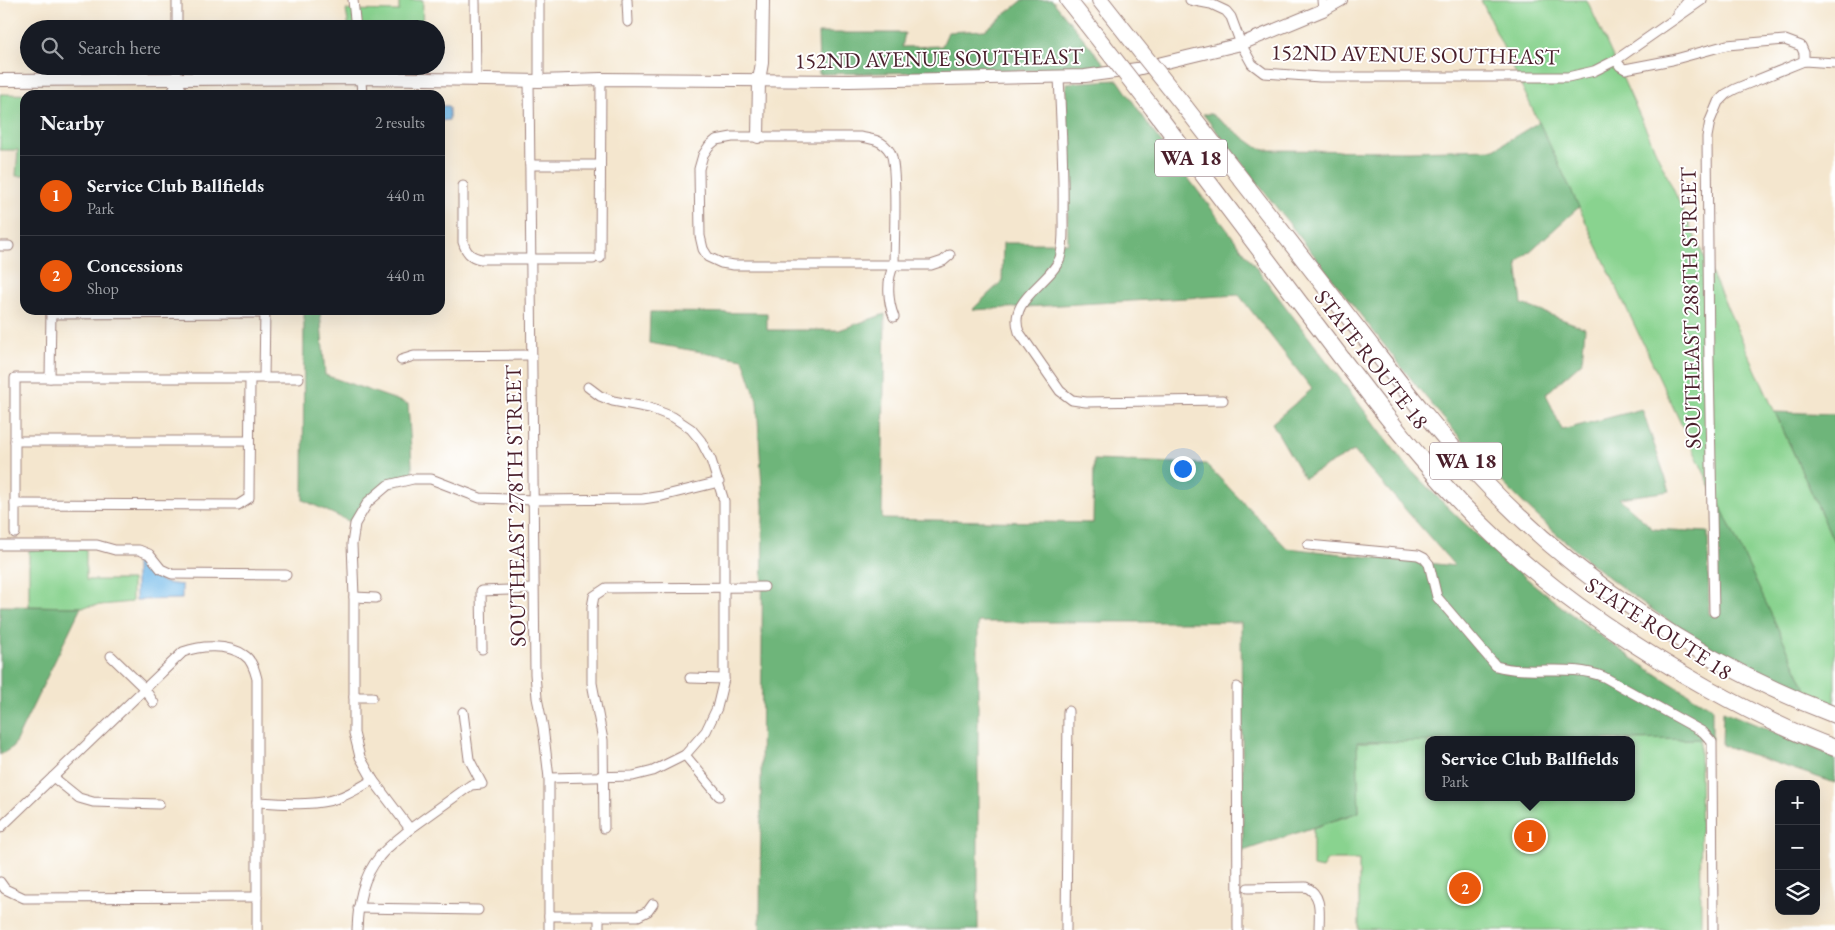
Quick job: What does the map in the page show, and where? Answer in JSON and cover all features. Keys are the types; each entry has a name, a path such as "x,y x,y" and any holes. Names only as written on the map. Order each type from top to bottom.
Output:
{"highway":[{"name":"STATE ROUTE 18","path":"1068,0 1154,110 1392,425 1447,489 1502,543 1559,591 1615,632 1676,670 1746,710 1816,742 1835,748"},
{"name":"STATE ROUTE 18","path":"1100,0 1422,411 1474,471 1533,528 1594,580 1647,617 1710,657 1773,688 1835,715"}],"street":[{"path":"177,0 177,20"},
{"path":"353,0 355,20"},
{"path":"475,0 476,79"},
{"name":"SOUTHEAST 278TH STREET","path":"539,0 530,165 534,500 533,589 537,698 543,727 549,778 549,930"},
{"path":"627,0 628,22"},
{"path":"758,137 763,0"},
{"path":"1190,0 1211,4 1226,11 1231,17 1241,44 1322,5 1341,0"},
{"path":"1673,20 1689,0"},
{"name":"152ND AVENUE SOUTHEAST","path":"410,75 534,80 849,81 1059,77 1106,74 1138,69 1241,44 1252,64 1260,72 1269,74 1295,76 1568,77 1594,71 1616,60 1702,0"},
{"path":"1616,60 1620,66 1625,68 1672,60 1727,45 1785,40 1801,46 1804,60 1835,63"},
{"name":"SOUTHEAST 288TH STREET","path":"1714,612 1708,364 1708,136 1714,111 1718,102 1726,94 1804,60"},
{"name":"152ND AVENUE SOUTHEAST","path":"0,80 126,75"},
{"path":"173,90 177,75"},
{"path":"178,75 182,90"},
{"path":"361,75 362,90"},
{"path":"1059,77 1064,186 1063,239 1060,258 1052,270 1027,295 1021,308 1017,326 1019,332 1060,391 1072,400 1086,402 1223,400"},
{"path":"463,186 463,242 472,258 531,260 596,258 601,79"},
{"path":"894,317 890,308 889,273 894,265 894,173 891,152 886,147 876,139 860,137 732,137 716,140 709,146 703,155 699,169 700,236 703,249 708,258 734,265 894,265 935,265 943,262 950,255"},
{"path":"530,165 595,165"},
{"path":"50,378 51,315"},
{"path":"264,378 265,315"},
{"path":"401,360 414,356 532,355"},
{"path":"15,533 16,378 300,378"},
{"path":"15,504 238,505 246,502 249,494 250,378"},
{"path":"549,778 634,776 653,771 685,755 706,731 717,708 724,679 724,501 711,460 701,441 691,429 673,417 650,408 613,401 600,396 588,387"},
{"path":"15,441 249,440"},
{"path":"410,829 373,780 360,758 354,733 352,544 355,524 368,502 380,491 397,482 413,479 431,478 480,498 534,500 642,499 719,482"},
{"path":"0,545 97,545 115,550 139,550 149,554 161,569 172,574 286,575"},
{"path":"1308,545 1418,555 1429,564 1436,597 1496,666 1524,670 1578,670 1592,672 1703,732 1712,742 1713,930"},
{"path":"604,828 604,777 600,719 592,683 592,607 594,596 606,588 764,587"},
{"path":"482,649 481,591 533,589"},
{"path":"354,598 376,598"},
{"path":"0,828 144,688 184,652 193,648 231,649 245,656 253,666 257,679 257,930"},
{"path":"111,656 144,688 154,703"},
{"path":"690,678 724,679"},
{"path":"1238,687 1238,930"},
{"path":"354,696 372,696"},
{"path":"1066,930 1068,711"},
{"path":"357,930 361,894 380,855 410,829 471,785 482,784 469,759 463,712"},
{"path":"685,755 718,796"},
{"path":"53,776 69,792 79,798 93,802 159,804"},
{"path":"257,802 308,803 326,801 339,798 373,780"},
{"path":"0,882 5,890 24,898 257,897"},
{"path":"1248,888 1306,887 1314,892 1319,902 1319,930"},
{"path":"549,916 638,916 648,911 653,904"},
{"path":"358,908 478,910"},
{"path":"599,916 599,930"}],"green space":[{"path":"399,0 423,0 422,20 348,20 346,10 399,11"},
{"path":"1022,0 1052,0 1106,66 1045,70 819,74 818,33 905,33 902,47 942,46 948,32 985,30"},
{"path":"1481,0 1587,0 1835,544 1835,706 1810,697"},
{"path":"1118,80 1157,137 1404,463 1474,532 1549,597 1628,655 1712,708 1712,739 1635,740 1635,736 1425,736 1425,741 1357,742 1359,812 1243,851 1241,622 978,622 978,930 760,930 763,506 757,401 743,359 649,343 650,312 767,313 767,330 839,330 885,314 882,519 1093,523 1094,460 1206,464 1287,548 1455,566 1354,451 1304,478 1272,423 1312,389 1239,295 972,310 1002,281 1003,243 1068,243 1066,83"},
{"path":"0,94 20,94 20,176 16,176 18,150 0,150"},
{"path":"1203,114 1211,114 1257,147 1265,150 1409,151 1494,149 1539,122 1579,207 1517,263 1522,304 1585,328 1582,362 1546,394 1562,430 1642,409 1670,491 1619,498 1653,529 1708,532 1709,614 1717,617 1714,492 1810,697 1735,662 1679,628 1588,561 1532,511 1479,458 1432,405"},
{"path":"304,315 320,315 325,375 408,404 413,479 380,491 355,524 303,500"},
{"path":"1775,412 1835,414 1835,544"},
{"path":"86,549 86,580 132,580 132,602 81,607 29,606 29,550"},
{"path":"0,606 81,607 13,747 0,755"},
{"path":"1723,711 1835,757 1835,783 1722,745"},
{"path":"1700,739 1701,930 1359,930 1359,860 1327,860 1322,869 1313,867 1313,828 1359,812 1356,742 1425,741 1425,801 1635,801 1635,740"}],"water":[{"path":"445,106 449,108 449,120 445,120"},
{"path":"136,562 141,563 153,577 166,583 182,585 182,599 136,600"}],"place":[{"name":"Service Club Ballfields","path":"1530,836"},
{"name":"Concessions","path":"1465,888"}]}
